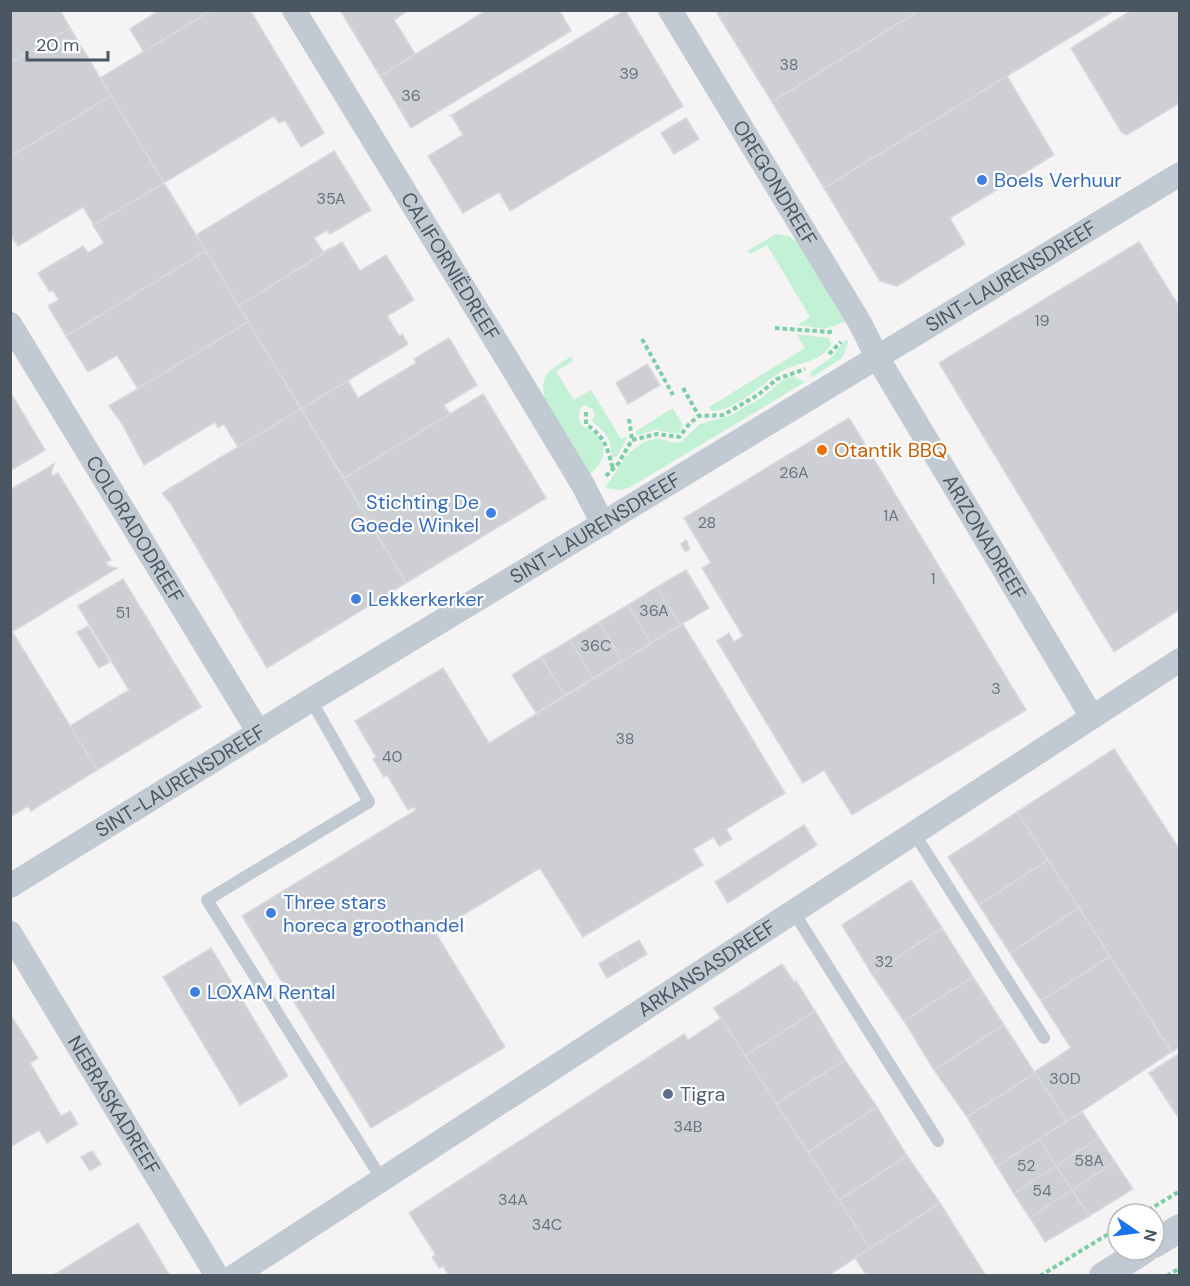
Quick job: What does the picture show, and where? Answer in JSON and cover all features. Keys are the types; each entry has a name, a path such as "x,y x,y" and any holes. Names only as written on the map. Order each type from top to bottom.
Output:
{"street":[{"name":"CALIFORNIËDREEF","path":"294,10 583,486 603,524"},
{"name":"OREGONDREEF","path":"670,10 856,326 877,357"},
{"name":"SINT-LAURENSDREEF","path":"10,886 311,700 1179,174"},
{"name":"COLORADODREEF","path":"10,324 259,733"},
{"name":"ARIZONADREEF","path":"877,357 1092,717"},
{"name":"ARKANSASDREEF","path":"234,1275 1179,660"},
{"name":"NEBRASKADREEF","path":"10,933 217,1275"},
{"path":"1166,1236 1179,1228"},
{"path":"1102,1275 1124,1262"}],"lane":[{"path":"311,700 369,802 207,900 381,1178"},
{"path":"914,833 1044,1038"},
{"path":"793,911 938,1141"}],"path":[{"path":"775,328 829,332 856,326"},
{"path":"824,358 856,326"},
{"path":"642,339 673,395"},
{"path":"632,440 657,434 680,437 690,423 699,416 723,415 758,395 777,379 808,367"},
{"path":"683,388 699,416"},
{"path":"586,412 586,424 598,432 607,446 613,469"},
{"path":"583,486 601,480 618,464 632,440 629,419"},
{"path":"1161,1202 1179,1191"},
{"path":"1040,1275 1106,1235"},
{"path":"1167,1275 1179,1268"}],"green space":[{"path":"776,234 789,236 798,243 845,322 825,329 798,325 810,317 767,245 751,254 747,251"},
{"path":"796,334 829,338 831,345 815,359 782,371 737,403 727,408 710,410 709,407 805,348"},
{"path":"845,340 848,343 842,358 813,377 809,374 832,357"},
{"path":"570,357 573,358 572,362 556,371 574,400 591,390 621,439 628,436 617,456 612,458 607,436 591,420 595,415 593,409 585,405 580,408 580,422 598,436 603,447 602,459 590,474 545,400 543,391 547,374"},
{"path":"792,376 805,382 629,488 621,490 605,488 627,455 642,443 657,438 675,443 682,441 700,424 729,416 761,398 783,380"},
{"path":"673,408 683,426 678,434 654,430 636,436 636,431"}],"building":[{"path":"10,10 60,10 70,28 10,63"},
{"path":"160,10 212,10 144,52 130,29"},
{"path":"212,10 250,10 324,133 301,147 285,120 279,123 274,116 164,183 100,78"},
{"path":"340,10 409,10 394,20 415,54 380,76"},
{"path":"487,10 559,10 571,31 411,128 380,76"},
{"path":"625,10 683,106 510,211 499,192 463,213 428,156 463,135 450,116"},
{"path":"716,10 732,10 720,18"},
{"path":"732,10 920,10 772,102 720,18"},
{"path":"920,10 1115,10 824,188 772,102"},
{"path":"1132,10 1180,10 1180,98 1178,104 1127,135 1122,133 1071,48"},
{"path":"70,28 111,96 10,157 10,63"},
{"path":"1007,76 1054,155 950,218 965,244 897,286 880,281 824,188"},
{"path":"111,96 164,183 94,225 83,207 18,246 10,234 10,157"},
{"path":"686,118 699,139 674,154 661,133"},
{"path":"334,151 371,210 330,234 327,230 314,238 323,252 333,247 239,306 196,235"},
{"path":"164,183 206,251 66,336 48,306 59,300 53,290 50,292 38,273 83,246 88,253 104,243 93,225"},
{"path":"342,242 360,271 386,255 414,300 387,316 399,336 402,334 408,344 301,409 239,306"},
{"path":"1139,242 1180,308 1180,609 1114,652 939,363"},
{"path":"206,251 248,322 138,389 117,355 88,372 66,336"},
{"path":"248,322 301,409 238,447 224,424 218,428 215,422 144,465 121,422 109,406"},
{"path":"449,338 477,385 444,405 450,414 344,478 301,409 348,381 358,398 416,363 414,359"},
{"path":"647,364 660,385 628,404 616,383"},
{"path":"10,392 45,450 10,471"},
{"path":"483,394 546,498 406,583 344,478"},
{"path":"301,409 406,583 267,668 171,504 162,493"},
{"path":"849,418 1026,710 852,815 824,770 803,783 717,641 729,633 734,642 743,636 702,568 711,563 684,518"},
{"path":"54,464 51,473 53,476 58,473 111,560 106,562 108,566 117,568 12,632 10,628 10,490"},
{"path":"686,540 690,549 685,552 681,544"},
{"path":"686,570 709,608 680,625 657,587"},
{"path":"123,579 201,707 97,770 70,726 129,690 78,606"},
{"path":"657,587 680,625 651,643 628,605"},
{"path":"628,605 651,643 622,661 599,622"},
{"path":"599,622 622,661 593,678 570,640"},
{"path":"683,624 785,793 726,829 732,839 719,846 714,837 693,849 703,865 583,937 540,868 435,932 505,1047 371,1128 242,916 416,810 414,807 408,810 387,775 384,777 373,759 376,757 355,721 443,668 489,743"},
{"path":"88,626 110,662 99,668 77,632"},
{"path":"10,628 97,770 31,811 28,806 10,817"},
{"path":"570,640 593,678 565,695 541,657"},
{"path":"541,657 565,695 536,713 512,675"},
{"path":"1114,749 1180,850 1180,1046 1172,1052 1017,812"},
{"path":"1017,812 1048,860 979,905 948,857"},
{"path":"804,825 817,845 728,903 715,882"},
{"path":"1048,860 1079,908 1010,953 979,905"},
{"path":"911,880 942,928 872,974 842,925"},
{"path":"1079,908 1110,956 1041,1001 1010,953"},
{"path":"942,928 973,977 904,1021 872,974"},
{"path":"639,940 647,954 624,968 615,954"},
{"path":"211,948 288,1076 240,1105 163,977"},
{"path":"615,954 624,968 607,978 599,964"},
{"path":"1110,956 1171,1052 1067,1121 1034,1072 1071,1048 1041,1001"},
{"path":"782,964 815,1011 745,1056 714,1008"},
{"path":"973,977 1004,1025 934,1070 904,1021"},
{"path":"815,1011 845,1060 776,1104 745,1056"},
{"path":"10,1014 38,1058 30,1063 61,1116 70,1111 78,1124 47,1143 39,1130 10,1147"},
{"path":"721,1018 870,1248 828,1276 449,1276 443,1266 439,1268 432,1257 436,1255 409,1213 684,1034 688,1040"},
{"path":"1004,1025 1035,1073 967,1117 934,1070"},
{"path":"1180,1053 1180,1120 1149,1073"},
{"path":"845,1060 877,1107 808,1152 776,1104"},
{"path":"1035,1073 1067,1121 997,1166 967,1117"},
{"path":"877,1107 907,1156 839,1200 808,1152"},
{"path":"1082,1112 1099,1138 1056,1166 1039,1139"},
{"path":"1099,1138 1115,1162 1072,1190 1056,1166"},
{"path":"1039,1139 1056,1166 1014,1194 997,1166"},
{"path":"92,1151 101,1164 90,1171 81,1157"},
{"path":"907,1156 940,1203 870,1249 839,1200"},
{"path":"1115,1162 1133,1189 1112,1202 1106,1202 1106,1206 1089,1216 1072,1190"},
{"path":"1056,1166 1072,1190 1030,1218 1014,1194"},
{"path":"1072,1190 1089,1216 1045,1242 1030,1218"},
{"path":"940,1203 986,1276 867,1276 855,1258"},
{"path":"138,1223 170,1276 52,1276"}],"place":[{"name":"Boels Verhuur","path":"982,180"},
{"name":"Otantik BBQ","path":"822,450"},
{"name":"Stichting De Goede Winkel","path":"491,513"},
{"name":"Lekkerkerker","path":"356,599"},
{"name":"Three stars horeca groothandel","path":"271,913"},
{"name":"LOXAM Rental","path":"195,992"},
{"name":"Tigra","path":"668,1094"}]}
